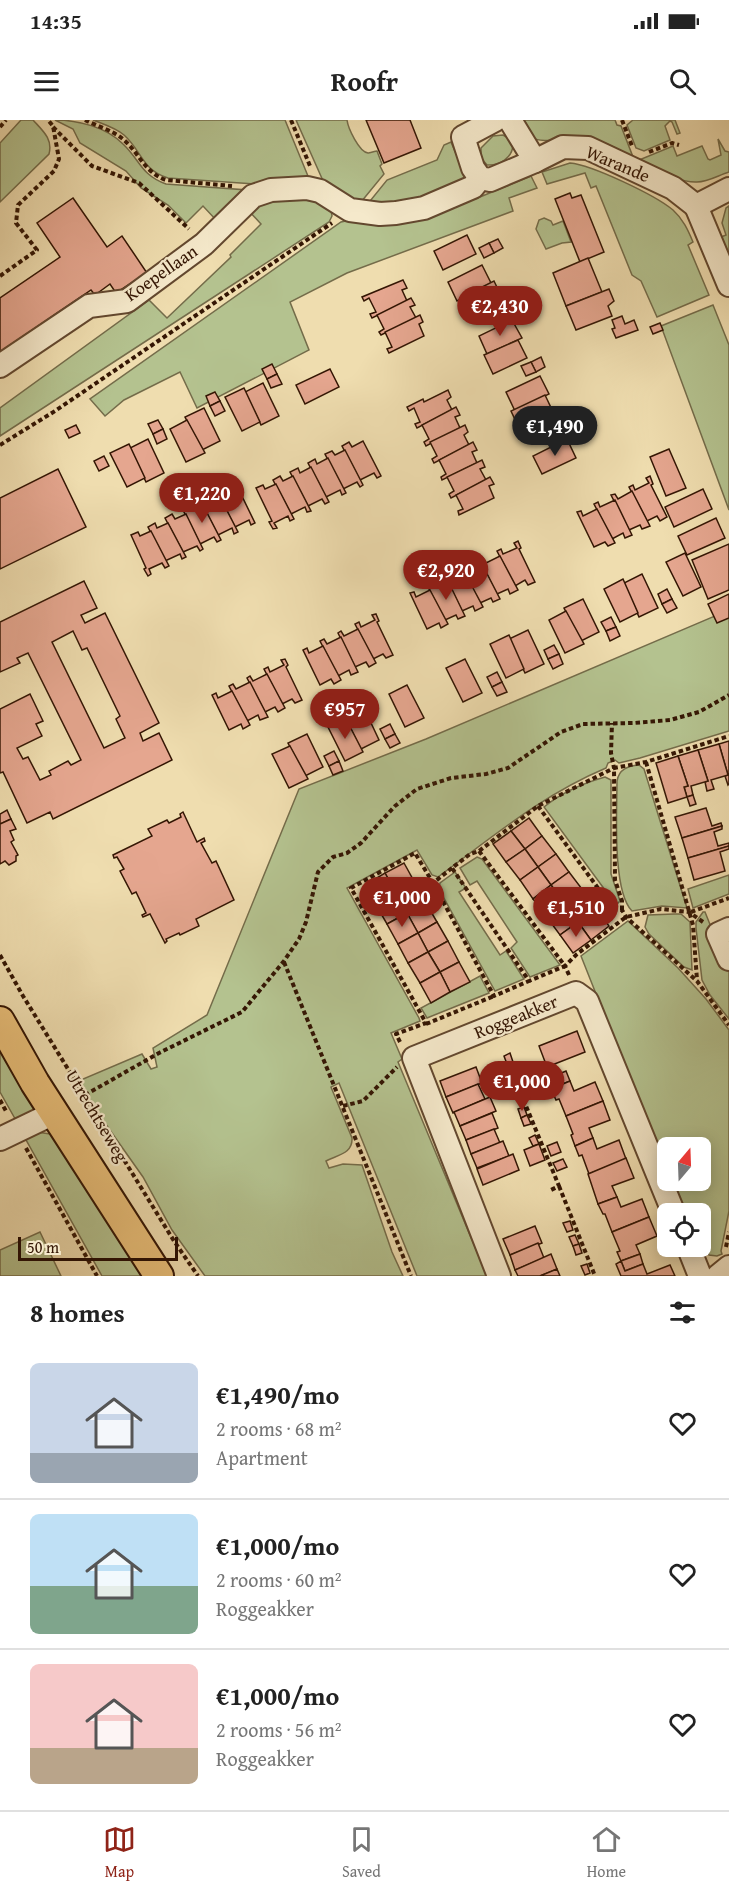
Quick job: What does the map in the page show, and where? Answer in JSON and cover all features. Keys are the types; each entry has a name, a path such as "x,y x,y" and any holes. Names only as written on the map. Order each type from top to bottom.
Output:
{"main road":[{"name":"Utrechtseweg","path":"0,1021 54,1113 159,1276"}],"street":[{"path":"480,178 473,168 459,129 495,120"},
{"path":"510,120 535,161"},
{"name":"Warande","path":"320,191 350,210 380,214 424,208 473,187 480,178 490,180 563,147 588,148 673,189 696,206"},
{"name":"Koepellaan","path":"0,366 89,306 126,301 204,244 253,196 272,190 307,188 320,191"},
{"path":"729,189 696,206 729,285"},
{"path":"729,929 718,933 729,959"},
{"name":"Roggeakker","path":"500,1276 414,1058 436,1048 576,993 587,1001 670,1203"},
{"path":"8,1135 54,1113"},
{"path":"692,1257 700,1276"},
{"path":"718,1276 729,1268"}],"path":[{"path":"0,127 6,120"},
{"path":"48,120 92,166 139,183 204,244"},
{"path":"85,120 126,141 150,172 159,178 272,190"},
{"path":"291,120 320,191"},
{"path":"622,120 632,148"},
{"path":"0,276 37,250 16,223 18,205 54,171 59,159 53,126"},
{"path":"0,446 350,210"},
{"path":"85,1095 159,1053 242,1012 299,939 306,922 318,872 333,857 346,853 361,843 395,806 417,789 451,778 486,774 508,768 561,732 583,724 670,720 699,712 729,695"},
{"path":"612,723 615,880 622,901 622,910 626,917 697,981 729,1025"},
{"path":"433,883 538,806 614,768 646,762 729,736"},
{"path":"646,762 693,925 697,981"},
{"path":"538,806 614,910 622,910"},
{"path":"479,851 565,966 576,993"},
{"path":"436,1048 426,1023 351,888 415,853 494,996"},
{"path":"452,868 530,981"},
{"path":"403,1051 396,1034 565,966 577,954 626,917 661,909 689,912 729,898"},
{"name":"Utrechtseweg","path":"0,955 174,1241 198,1276"},
{"path":"284,961 411,1276"},
{"path":"343,1106 363,1101 400,1065"},
{"path":"512,1072 595,1276"},
{"path":"0,1100 8,1135 97,1276"},
{"path":"551,1190 559,1186"},
{"path":"729,1232 726,1246 729,1252"}],"green space":[{"path":"21,120 33,120 44,132 50,144 49,154 0,202 0,143"},
{"path":"55,120 82,123 108,133 129,150 146,172 166,184 247,190 217,221 203,206 186,223 168,205 141,188 126,171 80,143 73,129"},
{"path":"93,120 285,120 310,181 255,184 168,178 159,175 147,165 130,141 121,133"},
{"path":"296,120 347,120 361,149 368,153 377,151 384,174 361,202 355,204 324,183"},
{"path":"524,120 615,120 617,125 621,126 633,157 591,138 539,140 527,131"},
{"path":"633,120 675,120 680,133 677,134 670,121 665,126 670,140 644,151 636,148 627,125"},
{"path":"503,135 513,144 511,153 500,162 487,165 481,158 481,148 493,136"},
{"path":"718,139 725,151 729,152 729,172 705,181 682,180 639,160 673,146 677,156 702,146 710,160 721,155"},
{"path":"451,142 467,180 419,200 366,206 387,180 437,160 444,145"},
{"path":"570,163 593,169 623,182 673,210 682,221 693,242 688,245 709,295 657,317 641,281 632,275 596,186 591,188 585,173 547,184 542,172"},
{"path":"531,176 537,188 509,198 513,211 347,273 290,302 309,350 197,408 180,372 124,400 105,416 90,399 341,222 472,195 475,199"},
{"path":"310,198 331,210 332,216 329,222 0,436 0,408 149,300 167,318 231,257 230,255 261,224 249,211 258,202"},
{"path":"729,206 729,257 721,237 726,235 722,223 726,208"},
{"path":"544,218 551,221 553,225 563,221 571,242 546,249 536,229 539,220"},
{"path":"713,305 729,345 729,510 661,326"},
{"path":"729,610 729,731 640,758 619,763 615,760 608,763 606,768 561,791 519,817 438,877 432,875 417,850 347,888 419,1018 420,1021 391,1033 402,1059 398,1062 487,1276 417,1276 339,1083 331,1087 352,1143 347,1151 326,1161 329,1168 343,1164 362,1165 392,1252 403,1276 205,1276 172,1230 143,1177 76,1082 142,1054 151,1069 157,1067 153,1048 207,1015 299,789 426,739"},
{"path":"639,765 644,769 687,908 662,906 632,911 626,901 618,869 617,781 625,769"},
{"path":"605,777 611,780 611,874 620,901 616,905 544,807 573,789"},
{"path":"477,857 482,859 560,965 530,977 511,948 517,942 477,881 470,885 460,868"},
{"path":"455,872 466,888 459,892 500,955 506,951 524,979 495,991 439,889 440,883"},
{"path":"729,875 729,894 693,908 688,889"},
{"path":"705,912 729,972 729,1019 710,995 702,980 696,922"},
{"path":"681,914 690,922 692,970 684,967 649,934 645,927 648,915"},
{"path":"628,921 678,968 706,999 729,1030 729,1211 722,1254 711,1255 711,1203 680,1203 674,1191 711,1191 711,1137 657,1137 657,1148 581,956"},
{"path":"480,976 489,993 427,1018 421,1008"},
{"path":"0,1044 34,1105 34,1112 18,1124 0,1092"},
{"path":"37,1132 50,1134 56,1140 143,1276 102,1276 25,1138"},
{"path":"40,1232 61,1276 0,1276 0,1250"}],"building":[{"path":"366,120 410,120 421,148 384,163"},
{"path":"570,193 572,198 581,195 604,252 580,262 555,199"},
{"path":"73,198 107,247 122,236 147,273 116,293 110,284 95,295 91,290 0,352 0,298 60,257 37,223"},
{"path":"467,235 476,254 443,270 434,251"},
{"path":"498,239 503,248 494,253 489,243"},
{"path":"489,243 494,253 484,258 479,248"},
{"path":"588,258 602,292 566,306 553,273"},
{"path":"482,265 491,283 457,301 448,282"},
{"path":"403,280 407,288 402,290 407,301 372,318 370,314 376,312 369,298 364,301 362,297"},
{"path":"494,281 503,300 469,316 460,298"},
{"path":"609,289 614,301 608,306 612,316 576,330 566,306"},
{"path":"411,298 415,305 410,307 416,318 381,335 379,332 384,329 377,315"},
{"path":"513,301 518,311 509,315 504,306"},
{"path":"504,306 509,315 499,320 494,310"},
{"path":"420,315 423,322 419,324 424,336 389,353 387,349 392,347 385,332"},
{"path":"622,316 625,324 634,320 638,330 616,338 612,329 615,328 612,320"},
{"path":"512,320 522,338 487,354 479,336"},
{"path":"660,323 663,330 653,334 650,327"},
{"path":"518,340 527,358 493,374 484,355"},
{"path":"541,357 545,367 536,372 531,362"},
{"path":"531,362 536,372 526,376 521,366"},
{"path":"272,364 277,374 267,379 262,369"},
{"path":"330,369 339,387 305,404 296,385"},
{"path":"277,374 282,384 271,388 267,379"},
{"path":"540,376 549,394 515,411 506,392"},
{"path":"263,383 279,416 261,425 245,392"},
{"path":"244,388 260,422 242,431 225,397"},
{"path":"448,390 451,397 447,400 452,410 417,428 415,424 420,422 414,408 409,411 407,407 423,399 424,402"},
{"path":"215,392 220,401 210,406 206,396"},
{"path":"545,395 554,414 520,430 511,411"},
{"path":"220,401 225,411 215,416 210,406"},
{"path":"456,407 460,415 455,417 460,428 426,446 424,442 429,439 422,425"},
{"path":"204,408 220,441 202,450 185,417"},
{"path":"568,413 573,423 563,428 559,418"},
{"path":"559,418 563,428 554,432 549,423"},
{"path":"158,420 163,429 153,434 148,424"},
{"path":"187,420 205,453 186,462 170,429"},
{"path":"76,425 80,433 69,438 65,430"},
{"path":"465,425 468,432 464,435 469,445 434,463 432,459 437,456 430,442"},
{"path":"163,429 167,439 157,444 153,434"},
{"path":"148,439 164,473 146,482 130,448"},
{"path":"567,439 576,458 542,474 533,456"},
{"path":"363,441 381,476 377,478 374,473 360,480 342,446 349,442 352,447"},
{"path":"473,442 477,450 472,452 477,463 442,480 441,477 446,474 439,460"},
{"path":"129,444 145,478 127,487 110,453"},
{"path":"669,449 686,488 666,496 650,457"},
{"path":"345,450 363,485 360,487 357,482 343,489 325,454 332,451 335,455"},
{"path":"104,456 109,466 99,471 94,461"},
{"path":"328,458 346,493 342,495 340,490 326,497 308,463 315,459 317,464"},
{"path":"482,460 485,467 480,469 486,480 451,498 449,494 454,491 447,477"},
{"path":"311,467 329,502 325,504 322,499 308,506 290,472 298,468 300,473"},
{"path":"58,469 86,527 0,569 0,498"},
{"path":"280,476 283,481 293,476 311,511 307,512 305,507 291,514 273,480"},
{"path":"650,476 653,484 651,485 667,517 660,521 657,516 647,521 629,487 633,485 635,490 649,483 646,478"},
{"path":"490,477 494,484 489,486 494,498 459,515 458,511 463,509 456,495"},
{"path":"276,484 294,519 290,521 288,516 274,523 277,528 273,529 269,522 272,521 256,488 263,485 265,489"},
{"path":"238,488 255,523 251,525 249,520 235,527 217,492 224,489 227,494"},
{"path":"703,489 712,509 674,527 665,507"},
{"path":"632,491 650,526 642,529 640,525 629,530 611,495 615,494 618,499"},
{"path":"207,497 209,502 220,497 238,532 234,534 232,528 218,535 200,501"},
{"path":"615,500 632,535 625,538 623,533 612,539 594,504 598,502 600,507"},
{"path":"203,505 221,540 217,542 214,537 200,544 183,510 190,506 192,511"},
{"path":"597,509 615,543 608,546 605,542 594,547 577,512 581,511 583,516"},
{"path":"172,514 175,519 186,514 203,549 200,551 197,546 183,552 165,518"},
{"path":"716,518 725,538 687,555 678,536"},
{"path":"155,523 157,528 168,523 186,557 182,559 180,554 165,561 148,527"},
{"path":"151,531 169,566 165,568 162,563 149,569 151,574 148,576 131,535 138,532 140,536"},
{"path":"518,541 521,548 519,549 535,582 528,585 525,580 515,586 497,551 501,549 503,554 517,548 514,543"},
{"path":"729,544 729,590 708,599 692,560"},
{"path":"685,553 701,587 683,596 666,562"},
{"path":"500,556 518,590 510,594 508,589 497,594 479,559 483,558 486,563"},
{"path":"482,564 500,599 493,602 491,598 480,603 462,568 466,566 468,571"},
{"path":"465,573 483,607 475,611 473,606 462,611 445,576 448,575 451,580"},
{"path":"642,574 658,608 639,617 624,583"},
{"path":"623,579 638,613 620,622 604,589"},
{"path":"84,581 97,608 81,615 85,623 105,613 159,723 140,733 143,741 159,733 172,760 53,819 50,812 27,823 3,772 0,773 0,709 30,694 43,721 36,724 42,736 17,748 23,759 28,757 40,780 51,775 49,771 68,761 71,765 81,760 28,653 17,658 20,663 0,672 0,622","holes":["73,631 82,650 87,648 120,716 116,719 125,738 104,748 52,642"]},
{"path":"448,581 465,616 458,619 456,615 445,620 427,585 431,583 434,588"},
{"path":"667,589 672,599 662,604 658,594"},
{"path":"430,590 448,624 441,628 439,623 427,629 410,593 414,592 416,597"},
{"path":"729,594 729,618 717,623 708,604"},
{"path":"583,599 599,632 581,641 564,608"},
{"path":"672,599 677,608 667,613 662,604"},
{"path":"566,611 584,644 565,653 549,620"},
{"path":"376,614 379,621 377,622 393,655 386,658 383,654 373,659 355,624 359,622 361,627 375,620 372,615"},
{"path":"611,617 616,627 606,631 601,622"},
{"path":"616,627 620,636 610,641 606,631"},
{"path":"358,629 376,663 369,667 366,662 355,667 338,633 341,631 344,636"},
{"path":"528,630 544,664 525,673 509,639"},
{"path":"509,635 524,669 506,678 490,644"},
{"path":"341,637 358,672 351,675 349,670 338,676 320,641 324,639 327,644"},
{"path":"554,645 559,654 548,659 544,650"},
{"path":"323,646 341,680 334,684 331,679 320,685 303,650 307,648 309,653"},
{"path":"559,654 563,664 553,669 548,659"},
{"path":"285,659 288,665 286,667 302,700 295,703 292,699 282,704 264,669 268,667 270,672 284,665 281,660"},
{"path":"465,659 482,693 463,702 446,668"},
{"path":"497,672 502,682 492,687 487,677"},
{"path":"267,674 285,708 278,712 275,707 265,712 247,678 250,676 253,681"},
{"path":"250,682 268,717 260,720 258,715 247,721 229,686 233,684 236,689"},
{"path":"502,682 507,692 497,696 492,687"},
{"path":"407,685 424,718 405,727 389,694"},
{"path":"232,691 250,725 243,729 241,724 229,730 212,695 216,693 218,698"},
{"path":"363,706 379,740 361,749 344,715"},
{"path":"346,719 363,752 345,761 328,727"},
{"path":"390,724 395,734 385,739 380,729"},
{"path":"307,734 323,767 305,776 288,743"},
{"path":"395,734 400,743 390,748 385,739"},
{"path":"729,741 728,785 725,776 728,775 719,744"},
{"path":"719,744 728,775 711,780 714,789 707,791 705,782 708,781 698,750"},
{"path":"290,746 308,779 289,788 272,754"},
{"path":"698,750 708,781 691,786 693,795 687,797 684,787 688,786 678,756"},
{"path":"334,751 339,761 329,766 324,756"},
{"path":"678,756 688,786 684,787 687,797 668,803 656,763"},
{"path":"339,761 343,771 333,775 329,766"},
{"path":"693,795 696,804 690,806 687,797"},
{"path":"706,808 712,826 721,823 722,826 682,838 675,817"},
{"path":"7,810 11,819 0,824 0,814"},
{"path":"183,812 197,842 204,838 205,841 201,843 212,863 216,861 234,900 196,919 199,926 166,939 165,943 150,914 143,917 142,915 146,913 136,892 132,894 120,871 124,869 117,857 114,858 113,855 152,836 148,829 167,820 169,823 181,817 180,814"},
{"path":"529,818 542,836 525,849 511,831"},
{"path":"11,819 16,829 10,831 14,840 11,842 18,855 16,861 9,865 5,861 0,864 0,824"},
{"path":"722,826 722,829 714,832 718,846 729,843 729,846 688,858 682,838"},
{"path":"511,831 525,849 506,862 493,844"},
{"path":"542,836 556,854 538,867 525,849"},
{"path":"729,846 729,849 720,852 725,871 694,880 688,858"},
{"path":"525,849 538,867 520,880 506,862"},
{"path":"556,854 569,872 551,885 538,867"},
{"path":"404,863 415,883 396,893 385,873"},
{"path":"538,867 551,885 533,899 520,880"},
{"path":"569,872 582,889 564,903 551,885"},
{"path":"385,873 396,893 376,905 365,885"},
{"path":"415,883 426,903 407,913 396,893"},
{"path":"551,885 564,903 546,916 533,899"},
{"path":"582,889 596,908 578,922 564,903"},
{"path":"396,893 407,913 387,924 376,905"},
{"path":"426,903 437,922 418,933 407,913"},
{"path":"564,903 578,922 560,935 546,916"},
{"path":"596,908 609,926 591,940 578,922"},
{"path":"407,913 418,933 398,944 387,924"},
{"path":"437,922 448,941 428,952 418,933"},
{"path":"578,922 591,940 573,953 560,935"},
{"path":"418,933 428,952 408,963 398,944"},
{"path":"448,941 459,962 440,972 428,952"},
{"path":"428,952 440,972 420,983 408,963"},
{"path":"459,962 470,982 450,992 440,972"},
{"path":"440,972 450,992 431,1003 420,983"},
{"path":"577,1031 585,1052 547,1067 539,1046"},
{"path":"510,1053 513,1062 507,1064 504,1056"},
{"path":"476,1067 482,1083 446,1097 440,1081"},
{"path":"566,1071 570,1081 551,1089 547,1079"},
{"path":"512,1078 516,1087 510,1089 506,1080"},
{"path":"570,1081 574,1091 595,1082 603,1101 566,1116 559,1099 556,1100 551,1089"},
{"path":"478,1084 485,1099 453,1113 446,1097"},
{"path":"516,1087 519,1096 513,1098 510,1089"},
{"path":"490,1097 496,1111 460,1126 454,1112"},
{"path":"603,1101 610,1120 589,1128 593,1138 575,1146 566,1116"},
{"path":"524,1107 527,1115 521,1118 518,1109"},
{"path":"492,1113 498,1128 466,1140 460,1126"},
{"path":"527,1115 531,1124 524,1126 521,1118"},
{"path":"494,1129 500,1143 471,1154 466,1140"},
{"path":"535,1135 539,1144 533,1146 529,1138"},
{"path":"593,1138 597,1149 619,1140 626,1159 589,1174 582,1155 579,1156 575,1146"},
{"path":"503,1141 509,1156 477,1168 471,1154"},
{"path":"557,1142 561,1152 551,1156 547,1146"},
{"path":"539,1144 545,1160 530,1166 524,1150"},
{"path":"513,1154 519,1170 483,1185 477,1169"},
{"path":"626,1158 634,1178 612,1186 617,1197 598,1204 588,1174"},
{"path":"563,1159 567,1167 557,1171 553,1163"},
{"path":"617,1197 621,1207 642,1199 649,1217 612,1232 598,1204"},
{"path":"649,1217 657,1236 636,1245 640,1254 621,1261 617,1252 620,1251 612,1232"},
{"path":"570,1221 573,1230 567,1232 563,1223"},
{"path":"535,1226 542,1243 510,1255 503,1239"},
{"path":"575,1235 579,1244 573,1246 569,1237"},
{"path":"538,1243 544,1258 515,1270 510,1255"},
{"path":"579,1244 582,1253 576,1255 573,1246"},
{"path":"551,1254 557,1269 540,1276 518,1276 515,1270"},
{"path":"640,1254 643,1264 625,1271 621,1261"},
{"path":"621,1261 625,1271 643,1264 647,1274 670,1265 675,1276 621,1276 616,1264"},
{"path":"587,1264 590,1273 585,1275 581,1266"},
{"path":"557,1269 560,1276 540,1276"}]}
